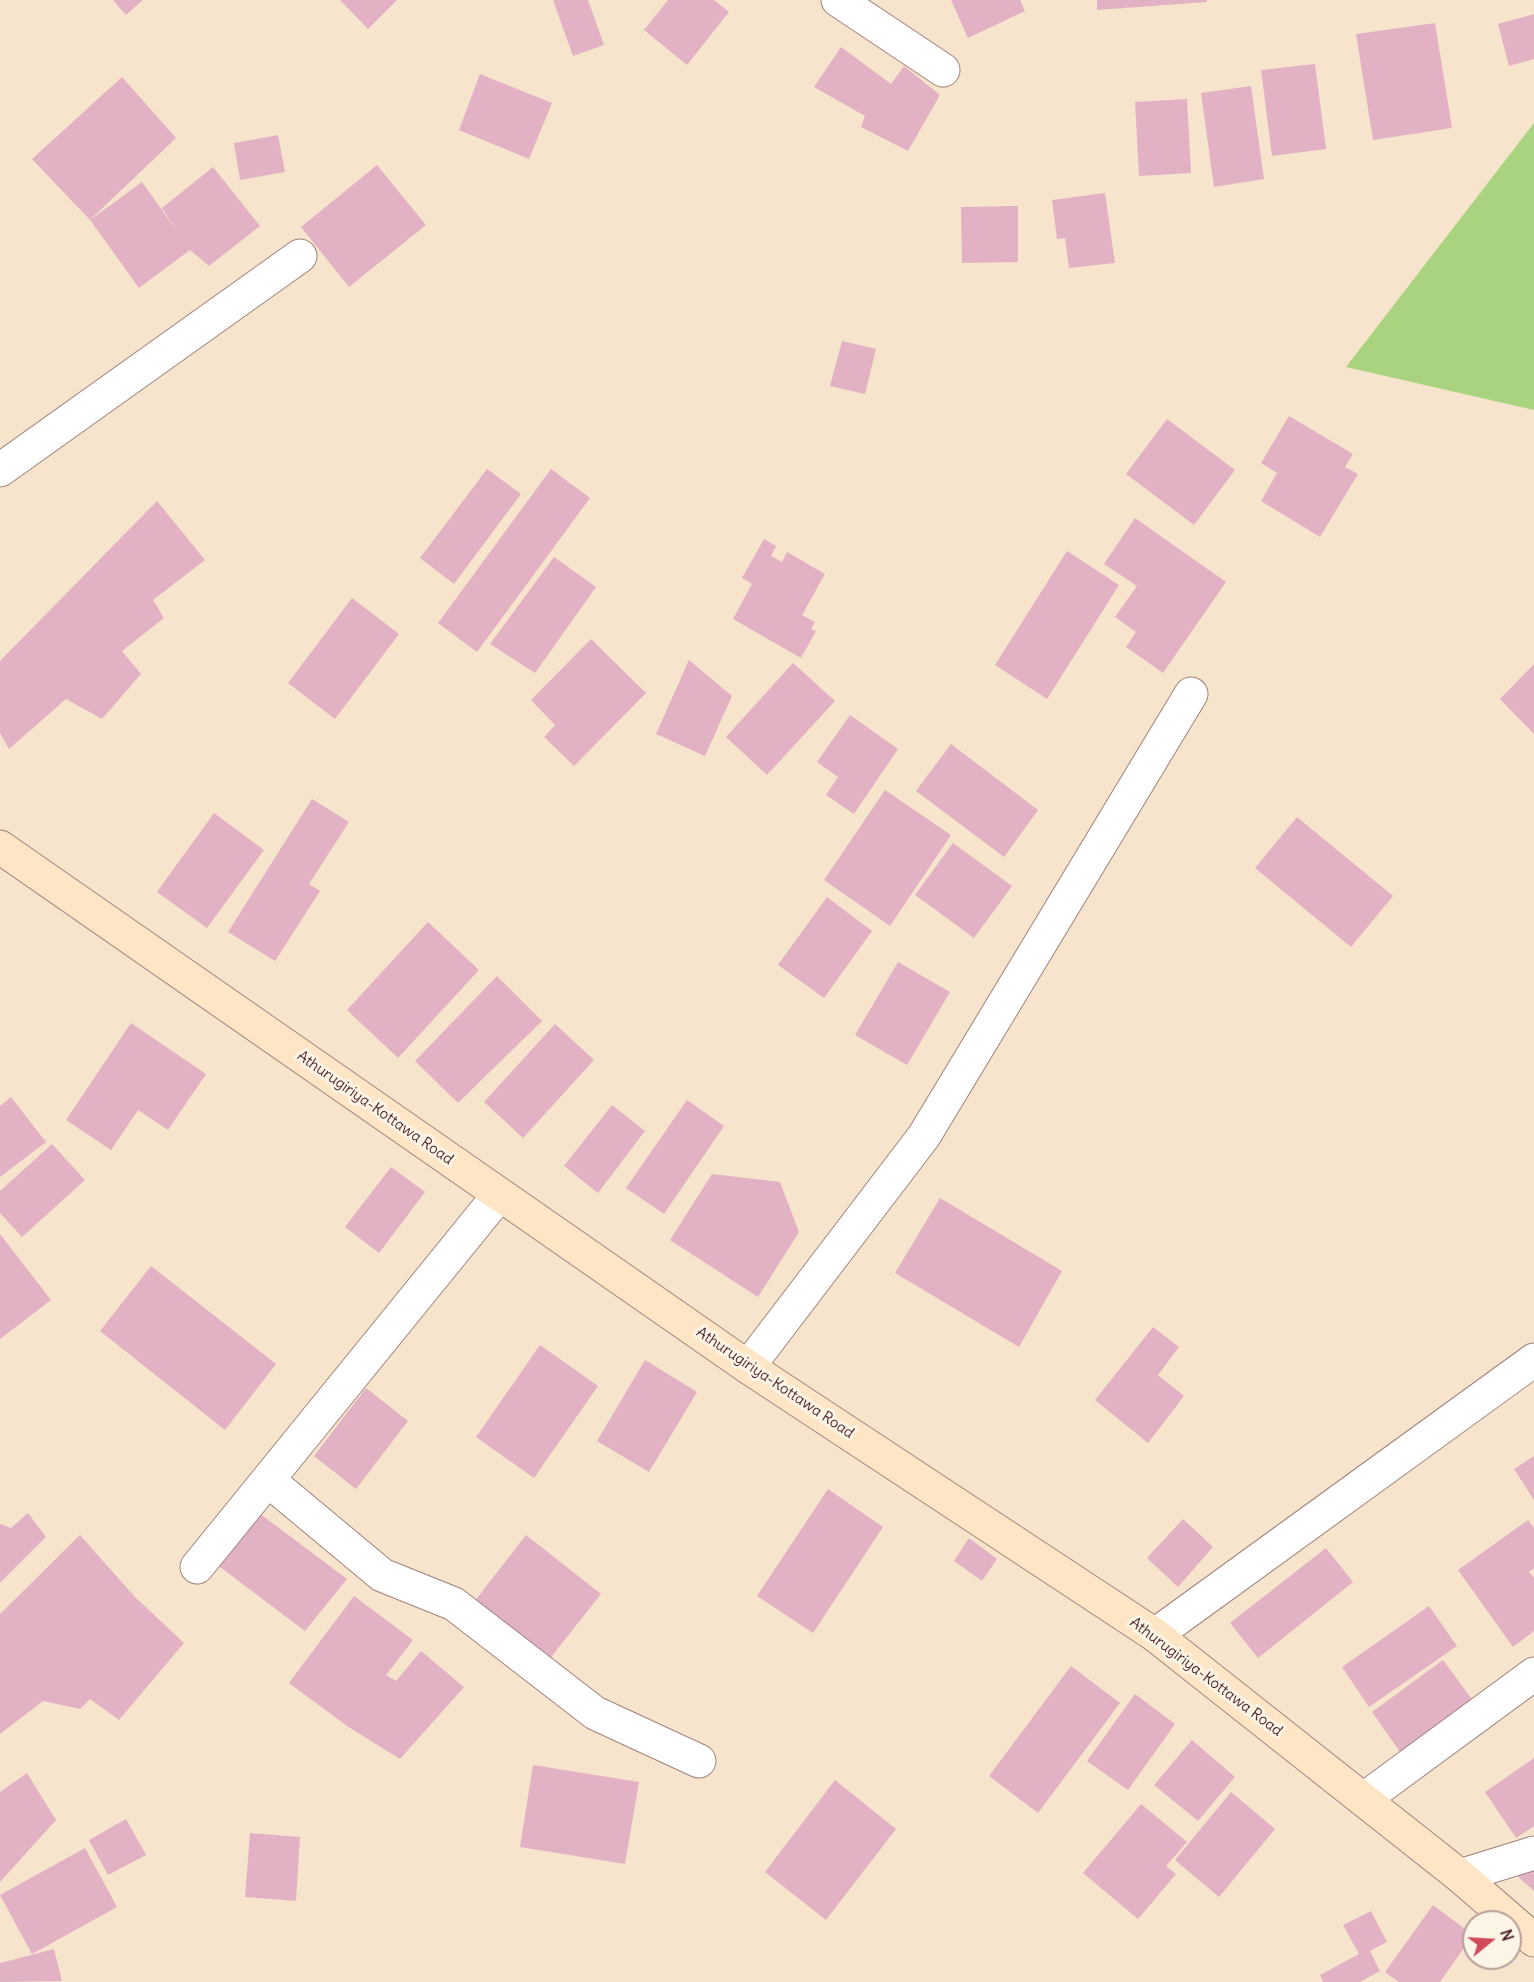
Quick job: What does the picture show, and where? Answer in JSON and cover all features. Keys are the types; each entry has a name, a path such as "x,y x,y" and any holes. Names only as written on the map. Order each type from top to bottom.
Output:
{"main road":[{"name":"Athurugiriya-Kottawa Road","path":"0,847 748,1367 1155,1635 1460,1876 1534,1940"}],"street":[{"path":"838,0 943,70"},
{"path":"0,470 300,256"},
{"path":"748,1367 924,1136 1191,693"},
{"path":"196,1567 499,1195"},
{"path":"1155,1635 1534,1360"},
{"path":"268,1480 382,1575 454,1604 595,1713 699,1761"},
{"path":"1364,1799 1534,1674"},
{"path":"1460,1876 1534,1853"}],"green space":[{"path":"1534,123 1534,410 1346,367"}],"building":[{"path":"113,0 143,0 126,15"},
{"path":"340,0 397,0 368,29"},
{"path":"553,0 588,0 604,45 573,56"},
{"path":"668,0 714,0 729,12 687,65 644,30"},
{"path":"951,0 1020,0 1025,11 968,38"},
{"path":"1097,0 1207,0 1207,2 1097,10"},
{"path":"1534,14 1534,59 1509,66 1498,24"},
{"path":"1435,23 1452,128 1373,140 1356,34"},
{"path":"841,47 891,84 904,66 940,95 908,151 861,127 865,116 814,87"},
{"path":"1315,64 1326,149 1272,156 1261,70"},
{"path":"480,74 552,103 529,159 459,130"},
{"path":"122,77 176,138 90,220 32,159"},
{"path":"1251,86 1264,179 1214,187 1201,93"},
{"path":"1187,99 1191,173 1139,176 1135,102"},
{"path":"278,135 285,172 240,180 234,143"},
{"path":"377,165 426,225 349,287 301,227"},
{"path":"213,167 260,226 209,266 190,250 139,288 90,220 142,182 177,231 162,208"},
{"path":"1105,193 1115,263 1069,268 1065,238 1057,239 1052,200"},
{"path":"1018,206 1018,262 962,263 961,207"},
{"path":"842,341 876,349 865,394 830,386"},
{"path":"1289,416 1353,454 1345,467 1358,474 1320,537 1261,501 1277,473 1261,463"},
{"path":"1167,419 1235,470 1194,525 1126,474"},
{"path":"487,469 521,494 454,584 420,558"},
{"path":"551,469 590,498 477,652 438,623"},
{"path":"157,501 205,560 153,600 164,618 122,651 141,674 102,719 66,699 9,749 0,733 0,661"},
{"path":"1135,518 1226,582 1163,673 1126,647 1136,632 1115,617 1137,586 1104,564"},
{"path":"764,539 776,546 771,556 782,562 787,552 825,574 802,615 815,622 811,629 816,631 801,658 733,619 752,584 742,578"},
{"path":"1067,551 1119,585 1047,699 995,665"},
{"path":"554,557 596,587 535,673 490,644"},
{"path":"352,598 399,634 335,719 288,683"},
{"path":"591,639 646,693 574,766 544,737 555,725 531,700"},
{"path":"689,660 732,696 705,756 656,734"},
{"path":"793,663 835,701 767,775 726,737"},
{"path":"1534,664 1534,734 1500,699"},
{"path":"850,715 898,749 854,814 826,795 838,777 817,762"},
{"path":"951,744 1038,810 1004,857 916,791"},
{"path":"885,790 951,835 890,926 824,880"},
{"path":"312,799 349,822 309,884 320,891 275,961 228,932"},
{"path":"214,813 264,850 207,928 157,892"},
{"path":"1297,817 1393,896 1351,947 1255,868"},
{"path":"953,843 1012,886 974,938 915,895"},
{"path":"827,897 872,931 824,998 778,965"},
{"path":"428,922 479,970 398,1058 347,1010"},
{"path":"898,962 950,992 907,1065 855,1035"},
{"path":"497,976 542,1021 458,1103 415,1061"},
{"path":"131,1023 206,1074 168,1130 138,1110 111,1150 66,1120"},
{"path":"555,1024 594,1060 523,1138 484,1102"},
{"path":"11,1097 46,1142 0,1177 0,1106"},
{"path":"687,1100 724,1126 664,1214 626,1188"},
{"path":"612,1105 645,1131 598,1193 564,1166"},
{"path":"52,1144 85,1180 22,1237 0,1213 0,1191"},
{"path":"391,1167 425,1192 379,1253 345,1227"},
{"path":"712,1174 780,1182 799,1232 758,1297 670,1240"},
{"path":"940,1198 1062,1271 1019,1347 895,1273"},
{"path":"0,1234 51,1300 0,1339"},
{"path":"151,1266 276,1364 225,1430 100,1331"},
{"path":"1153,1327 1179,1347 1158,1375 1184,1396 1148,1443 1095,1400"},
{"path":"540,1345 598,1386 534,1478 476,1437"},
{"path":"645,1360 697,1392 649,1472 597,1441"},
{"path":"366,1388 408,1421 356,1489 314,1456"},
{"path":"1534,1456 1534,1500 1514,1469"},
{"path":"828,1489 883,1527 813,1633 757,1596"},
{"path":"28,1513 46,1537 0,1583 0,1524 11,1528"},
{"path":"259,1513 347,1579 305,1631 216,1564"},
{"path":"1183,1519 1213,1547 1178,1587 1147,1558"},
{"path":"1528,1520 1534,1528 1534,1568 1529,1572 1534,1578 1534,1631 1513,1647 1458,1570"},
{"path":"80,1535 134,1596 184,1643 119,1720 90,1699 80,1709 43,1701 0,1734 0,1614"},
{"path":"526,1535 601,1594 548,1661 474,1602"},
{"path":"969,1538 997,1559 982,1581 954,1561"},
{"path":"1326,1548 1353,1582 1258,1658 1230,1623"},
{"path":"354,1596 413,1640 386,1675 396,1681 421,1651 464,1687 400,1759 347,1726 289,1683"},
{"path":"1429,1606 1457,1646 1369,1707 1342,1667"},
{"path":"1443,1660 1477,1706 1405,1759 1372,1712"},
{"path":"1071,1666 1120,1703 1038,1813 989,1776"},
{"path":"1135,1694 1175,1724 1128,1790 1087,1761"},
{"path":"1192,1740 1235,1777 1198,1821 1154,1785"},
{"path":"1534,1758 1534,1826 1516,1838 1485,1792"},
{"path":"533,1765 639,1782 625,1864 520,1847"},
{"path":"27,1773 56,1820 0,1882 0,1792"},
{"path":"835,1780 896,1829 826,1920 765,1872"},
{"path":"1231,1792 1275,1829 1219,1897 1175,1860"},
{"path":"1141,1804 1187,1842 1166,1866 1176,1874 1138,1919 1083,1873"},
{"path":"126,1819 146,1855 108,1875 89,1840"},
{"path":"250,1833 300,1837 296,1901 245,1897"},
{"path":"85,1848 117,1907 32,1954 0,1895"},
{"path":"1534,1866 1534,1891 1515,1874"},
{"path":"1433,1905 1462,1927 1462,1951 1440,1982 1399,1982 1385,1972"},
{"path":"1371,1911 1387,1942 1370,1951 1380,1971 1360,1982 1323,1982 1320,1975 1359,1954 1343,1925"},
{"path":"54,1949 62,1981 0,1982 0,1963"}]}
